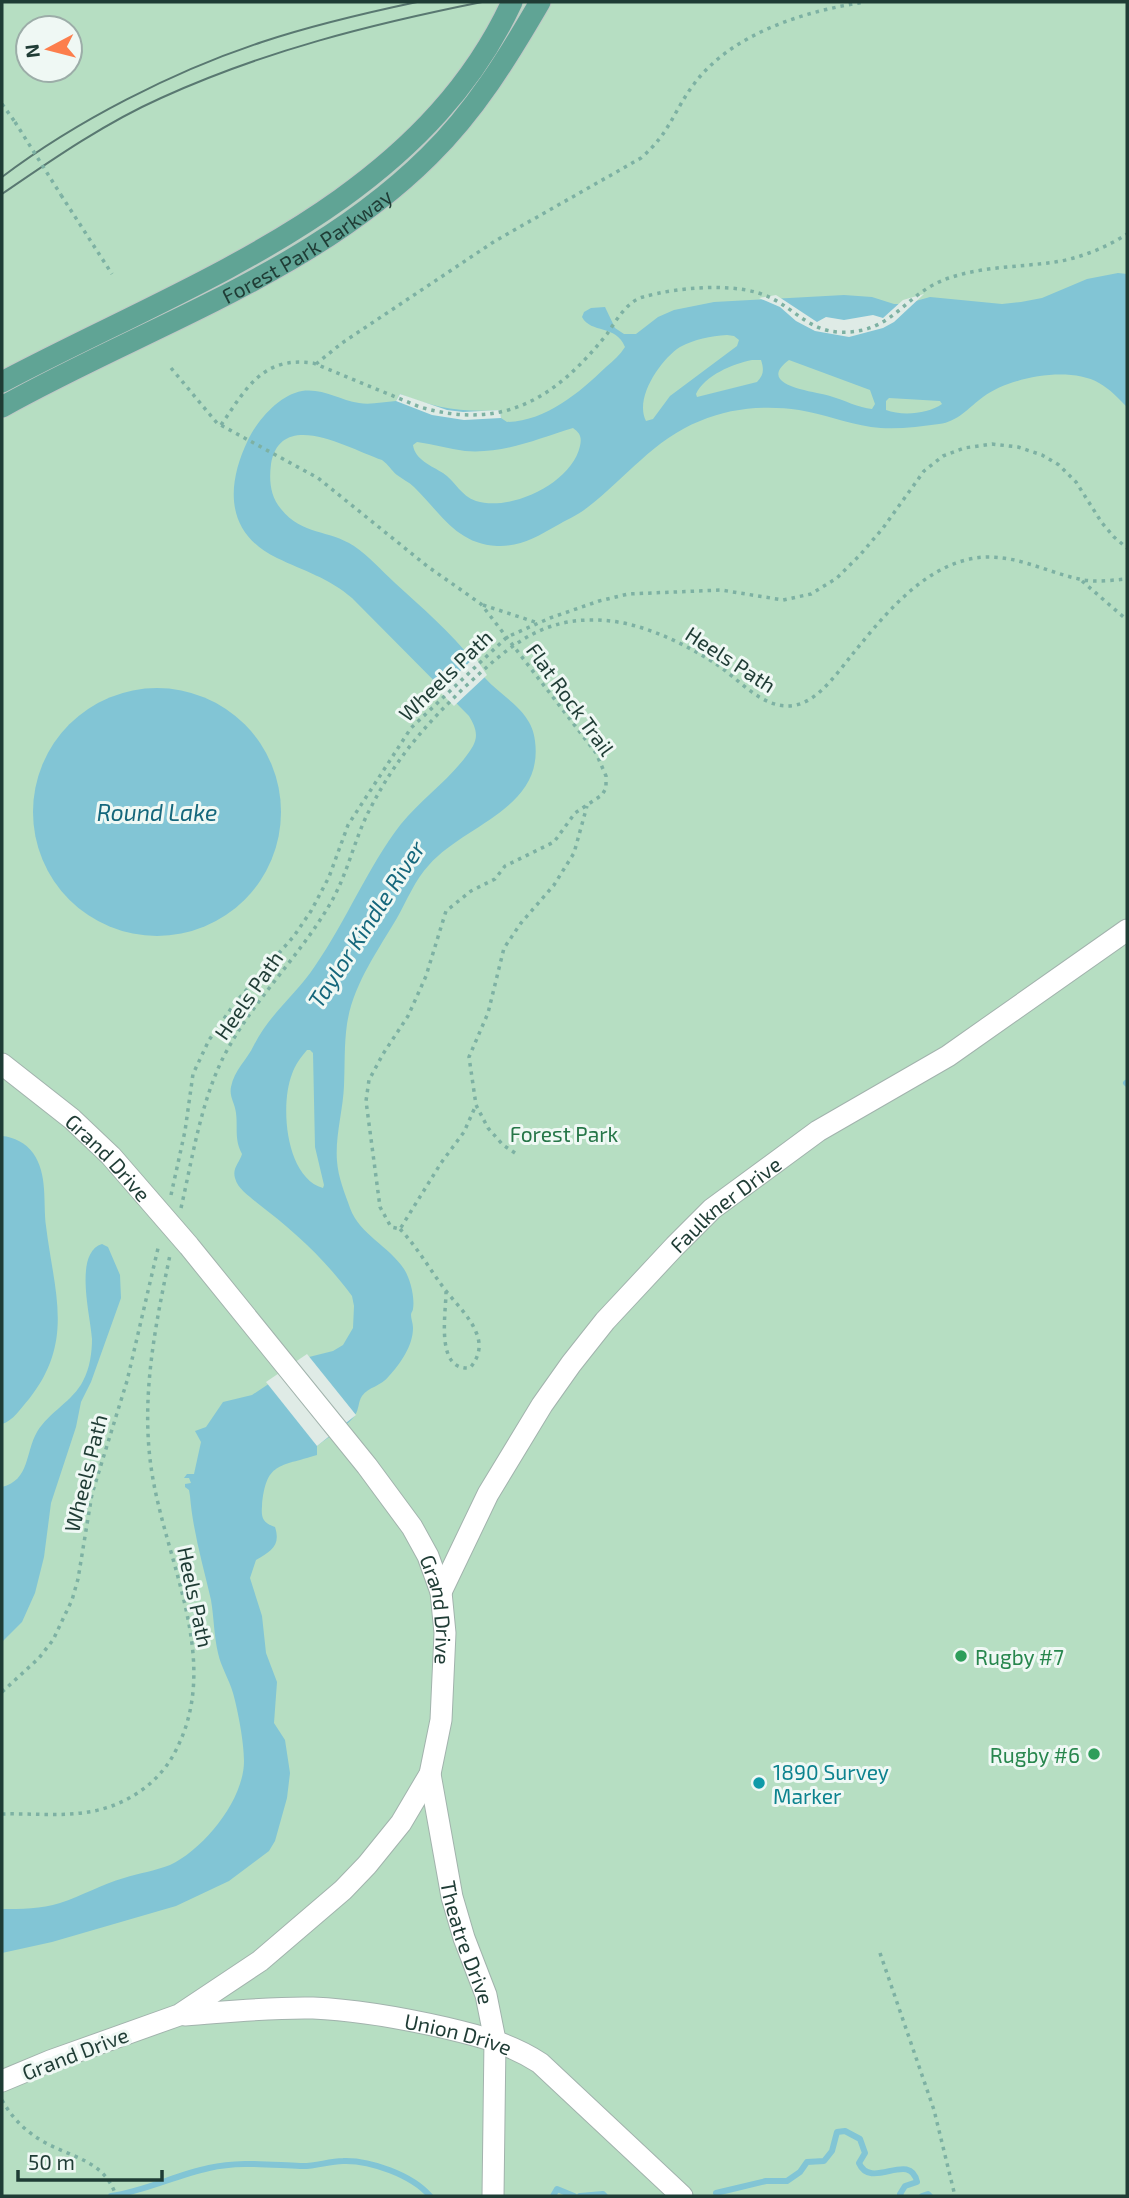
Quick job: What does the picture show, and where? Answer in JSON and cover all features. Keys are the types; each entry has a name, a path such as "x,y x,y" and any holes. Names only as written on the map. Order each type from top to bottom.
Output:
{"main road":[{"name":"Forest Park Parkway","path":"2,407 262,275 321,241 379,201 431,155 469,111 497,73 540,2"},
{"name":"Forest Park Parkway","path":"2,382 260,250 357,188 387,164 443,106 467,77 510,6"}],"street":[{"name":"Faulkner Drive","path":"441,1592 488,1494 542,1405 571,1364 606,1321 712,1209 818,1131 948,1056 1127,930"},
{"name":"Grand Drive","path":"2,1064 72,1119 111,1156 152,1202 338,1430 412,1527 428,1556 441,1592 445,1633 441,1720 430,1774 387,1841 343,1890 260,1961 179,2015 2,2081"},
{"name":"Theatre Drive","path":"430,1774 452,1897 464,1938 486,1995 495,2040 493,2196"},
{"name":"Union Drive","path":"179,2015 314,2008 398,2018 495,2040 540,2063 682,2196"}],"path":[{"path":"317,364 342,343 495,241 641,158 659,143 696,81 748,39 816,12 865,2"},
{"path":"2,104 112,274"},
{"path":"222,426 259,374 297,360 317,364 420,407 454,415 501,414 551,389 584,359 630,305 646,296 725,287 760,293 817,327 850,332 873,327 892,318 921,291 938,282 976,271 1065,260 1099,249 1127,234"},
{"path":"171,368 222,426 300,467 427,566 481,604 537,623"},
{"name":"Wheels Path","path":"171,1196 193,1074 199,1059 235,1003 294,936 311,911 329,877 344,832 358,806 411,728 507,637 598,601 643,593 721,590 783,600 811,594 837,578 860,555 924,471 943,456 992,444 1017,447 1042,455 1059,465 1089,500 1102,523 1127,548"},
{"name":"Heels Path","path":"181,1209 204,1111 222,1060 271,986 309,939 339,889 370,807 415,736 496,659 528,635 571,622 590,620 626,624 671,639 696,652 734,676 765,701 774,705 796,705 808,701 836,674 897,604 948,566 965,560 994,557 1027,562 1080,580 1127,579"},
{"path":"1080,580 1127,620"},
{"path":"481,604 513,645"},
{"name":"Flat Rock Trail","path":"446,1292 445,1349 454,1364 464,1369 470,1368 480,1350 477,1332 411,1241 400,1229 391,1227 380,1206 366,1101 369,1080 408,1016 426,976 446,911 471,891 495,880 505,866 554,842 575,813 602,795 606,788 606,776 596,753 513,645"},
{"name":"Flat Rock Trail","path":"515,1153 503,1145 488,1128 476,1105 469,1057 488,1013 504,948 521,923 554,885 574,853 587,804"},
{"path":"400,1229 440,1163 464,1132 476,1105"},
{"name":"Wheels Path","path":"2,1692 23,1674 53,1640 72,1600 92,1494 127,1381 160,1240"},
{"name":"Heels Path","path":"2,1814 82,1813 100,1810 126,1800 140,1792 162,1772 172,1759 187,1727 194,1686 193,1651 154,1485 148,1434 153,1343 171,1253"},
{"path":"880,1953 934,2110 955,2196"},
{"path":"2,2100 14,2119 27,2131 43,2142 99,2168 115,2194"}],"green space":[{"name":"Forest Park","path":"2,2 1127,2 1127,2196 2,2196"}],"water":[{"name":"Taylor Kindle River","path":"1118,273 1127,274 1127,407 1099,383 1072,375 1056,375 1008,384 983,397 963,414 946,423 922,426 871,427 787,409 761,408 723,413 700,421 668,438 580,512 535,537 513,545 483,544 460,533 414,487 382,460 319,437 302,435 288,438 277,447 271,464 270,482 272,493 281,509 298,524 335,537 359,550 446,630 485,678 523,713 533,730 535,764 527,783 515,799 444,851 424,871 367,969 350,1010 337,1143 339,1173 350,1208 361,1226 398,1261 406,1273 412,1288 413,1326 405,1354 386,1379 365,1393 352,1419 317,1446 317,1455 277,1469 267,1481 264,1492 263,1517 265,1522 275,1527 277,1539 270,1551 256,1560 250,1578 262,1616 266,1653 277,1682 274,1723 285,1740 290,1773 287,1798 275,1841 269,1851 229,1881 176,1906 52,1942 2,1953 2,1909 53,1905 116,1881 170,1865 196,1847 220,1822 237,1791 244,1761 240,1727 233,1693 218,1653 211,1600 189,1490 185,1487 185,1484 191,1483 189,1478 184,1478 187,1474 194,1474 201,1442 195,1431 206,1427 223,1402 252,1395 309,1357 333,1351 343,1345 353,1328 354,1306 352,1296 319,1257 236,1182 234,1174 242,1154 237,1138 231,1087 235,1075 261,1033 308,976 326,948 389,841 410,814 466,757 476,738 469,716 352,598 325,580 260,548 247,535 239,522 234,491 241,457 252,433 277,403 302,391 324,393 363,404 396,401 400,394 449,408 500,410 501,418 507,422 535,417 573,396 625,347 616,335 586,322 582,317 584,312 591,308 605,307 615,328 624,334 636,334 658,317 674,310 714,302 844,295 872,297 894,304 930,297 1002,304 1042,298 1087,279","holes":["727,335 739,340 737,346 670,396 653,419 646,421 644,401 651,380 665,360 680,347 703,338","761,360 761,377 757,382 697,397 696,394 706,381 736,364","789,360 870,390 875,404 872,409 862,407 791,386 779,376 780,369","889,398 940,401 942,404 922,412 900,413 886,410 886,401","573,428 581,438 575,459 553,483 522,498 490,503 466,496 447,476 420,459 413,445 417,442 479,451 520,445","307,1050 313,1053 315,1147 323,1188 310,1181 300,1170 289,1138 286,1103 296,1064"]},
{"name":"Round Lake","path":"145,688 169,688 216,702 245,724 272,764 279,788 279,836 272,860 245,900 205,927 169,936 145,936 98,922 78,908 61,891 47,871 38,848 33,824 33,800 47,753 61,733 78,716 98,702 121,693"},
{"path":"2,1136 27,1146 41,1170 58,1316 52,1357 43,1378 17,1414 2,1424"},
{"path":"102,1244 108,1247 120,1275 121,1298 91,1382 81,1402 76,1427 51,1503 44,1557 35,1593 22,1622 2,1642 2,1487 18,1478 26,1465 37,1432 79,1388 85,1376 92,1339 86,1272 93,1250"}],"pier":[{"path":"924,294 894,322 883,328 849,337 815,331 796,321 780,307 759,298 776,295 817,322 826,317 844,320 873,315 883,318 903,300"},
{"path":"400,394 447,410 500,410 501,418 464,420 432,415 396,401"},
{"path":"475,657 487,675 454,706 439,691"},
{"path":"307,1354 356,1415 317,1446 266,1382"}],"waterway":[{"path":"716,2193 766,2181 787,2181 800,2172 807,2162 824,2161 832,2151 837,2132 845,2131 860,2139 865,2153 859,2163 865,2171 881,2173 907,2169 913,2173 917,2182 905,2186 901,2196"},
{"path":"111,2196 220,2166 306,2166 343,2161 365,2163 390,2170 413,2182 430,2196"},
{"path":"553,2196 557,2189 574,2196"},
{"path":"580,2196 605,2196"},
{"path":"922,2196 930,2196"}],"tram line":[{"path":"2,177 61,136 94,117 195,67 300,30 417,2"},
{"path":"2,194 100,130 200,81 319,41 482,2"}],"place":[{"name":"Rugby #7","path":"961,1656"},
{"name":"Rugby #6","path":"1094,1754"},
{"name":"1890 Survey Marker","path":"759,1783"}]}
